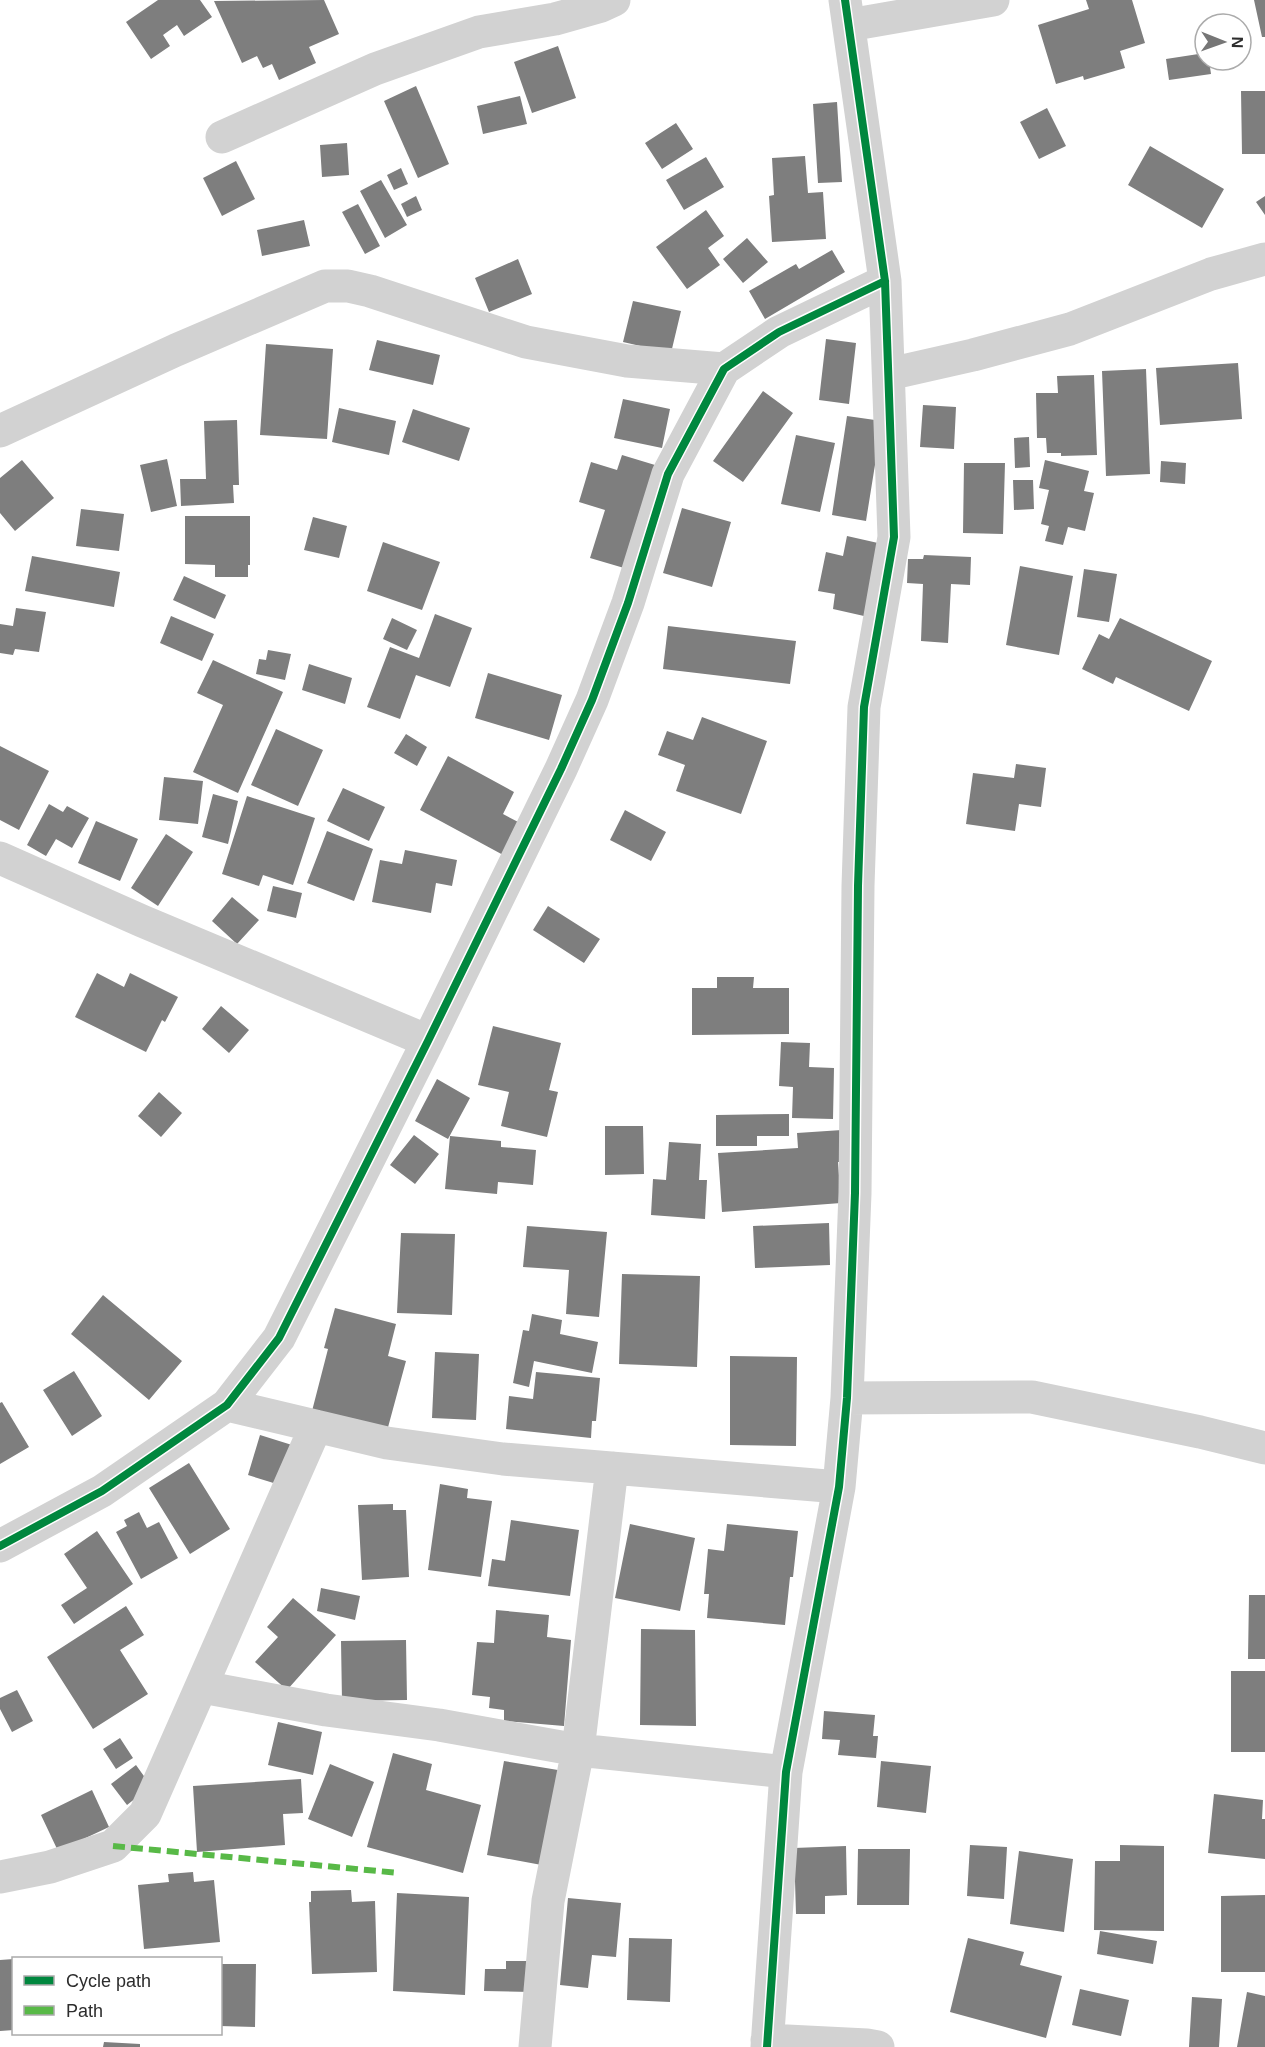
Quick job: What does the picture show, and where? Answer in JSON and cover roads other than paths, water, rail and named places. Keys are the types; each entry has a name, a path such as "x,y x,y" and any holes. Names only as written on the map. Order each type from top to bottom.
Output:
{"street":[{"path":"222,137 385,65 480,32 555,19 614,0"},
{"path":"878,2047 767,2044 786,1772 839,1487 847,1398 855,1193 858,886 864,707 894,537 885,281 847,12 993,0"},
{"path":"889,374 973,355 1070,329 1211,274 1265,259"},
{"path":"0,1546 102,1491 227,1405 279,1338 561,769 592,700 628,603 668,474 724,369 779,332 885,281"},
{"path":"0,431 186,345 325,286 348,286 370,291 526,342 627,361 724,369"},
{"path":"0,858 142,921 428,1041"},
{"path":"847,1398 1032,1397 1200,1432 1265,1449"},
{"path":"227,1405 387,1443 503,1459 839,1487"},
{"path":"0,1877 50,1867 113,1846 145,1814 316,1426"},
{"path":"535,2047 548,1901 578,1750 612,1468"},
{"path":"202,1687 326,1710 439,1725 578,1750 786,1772"}]}
